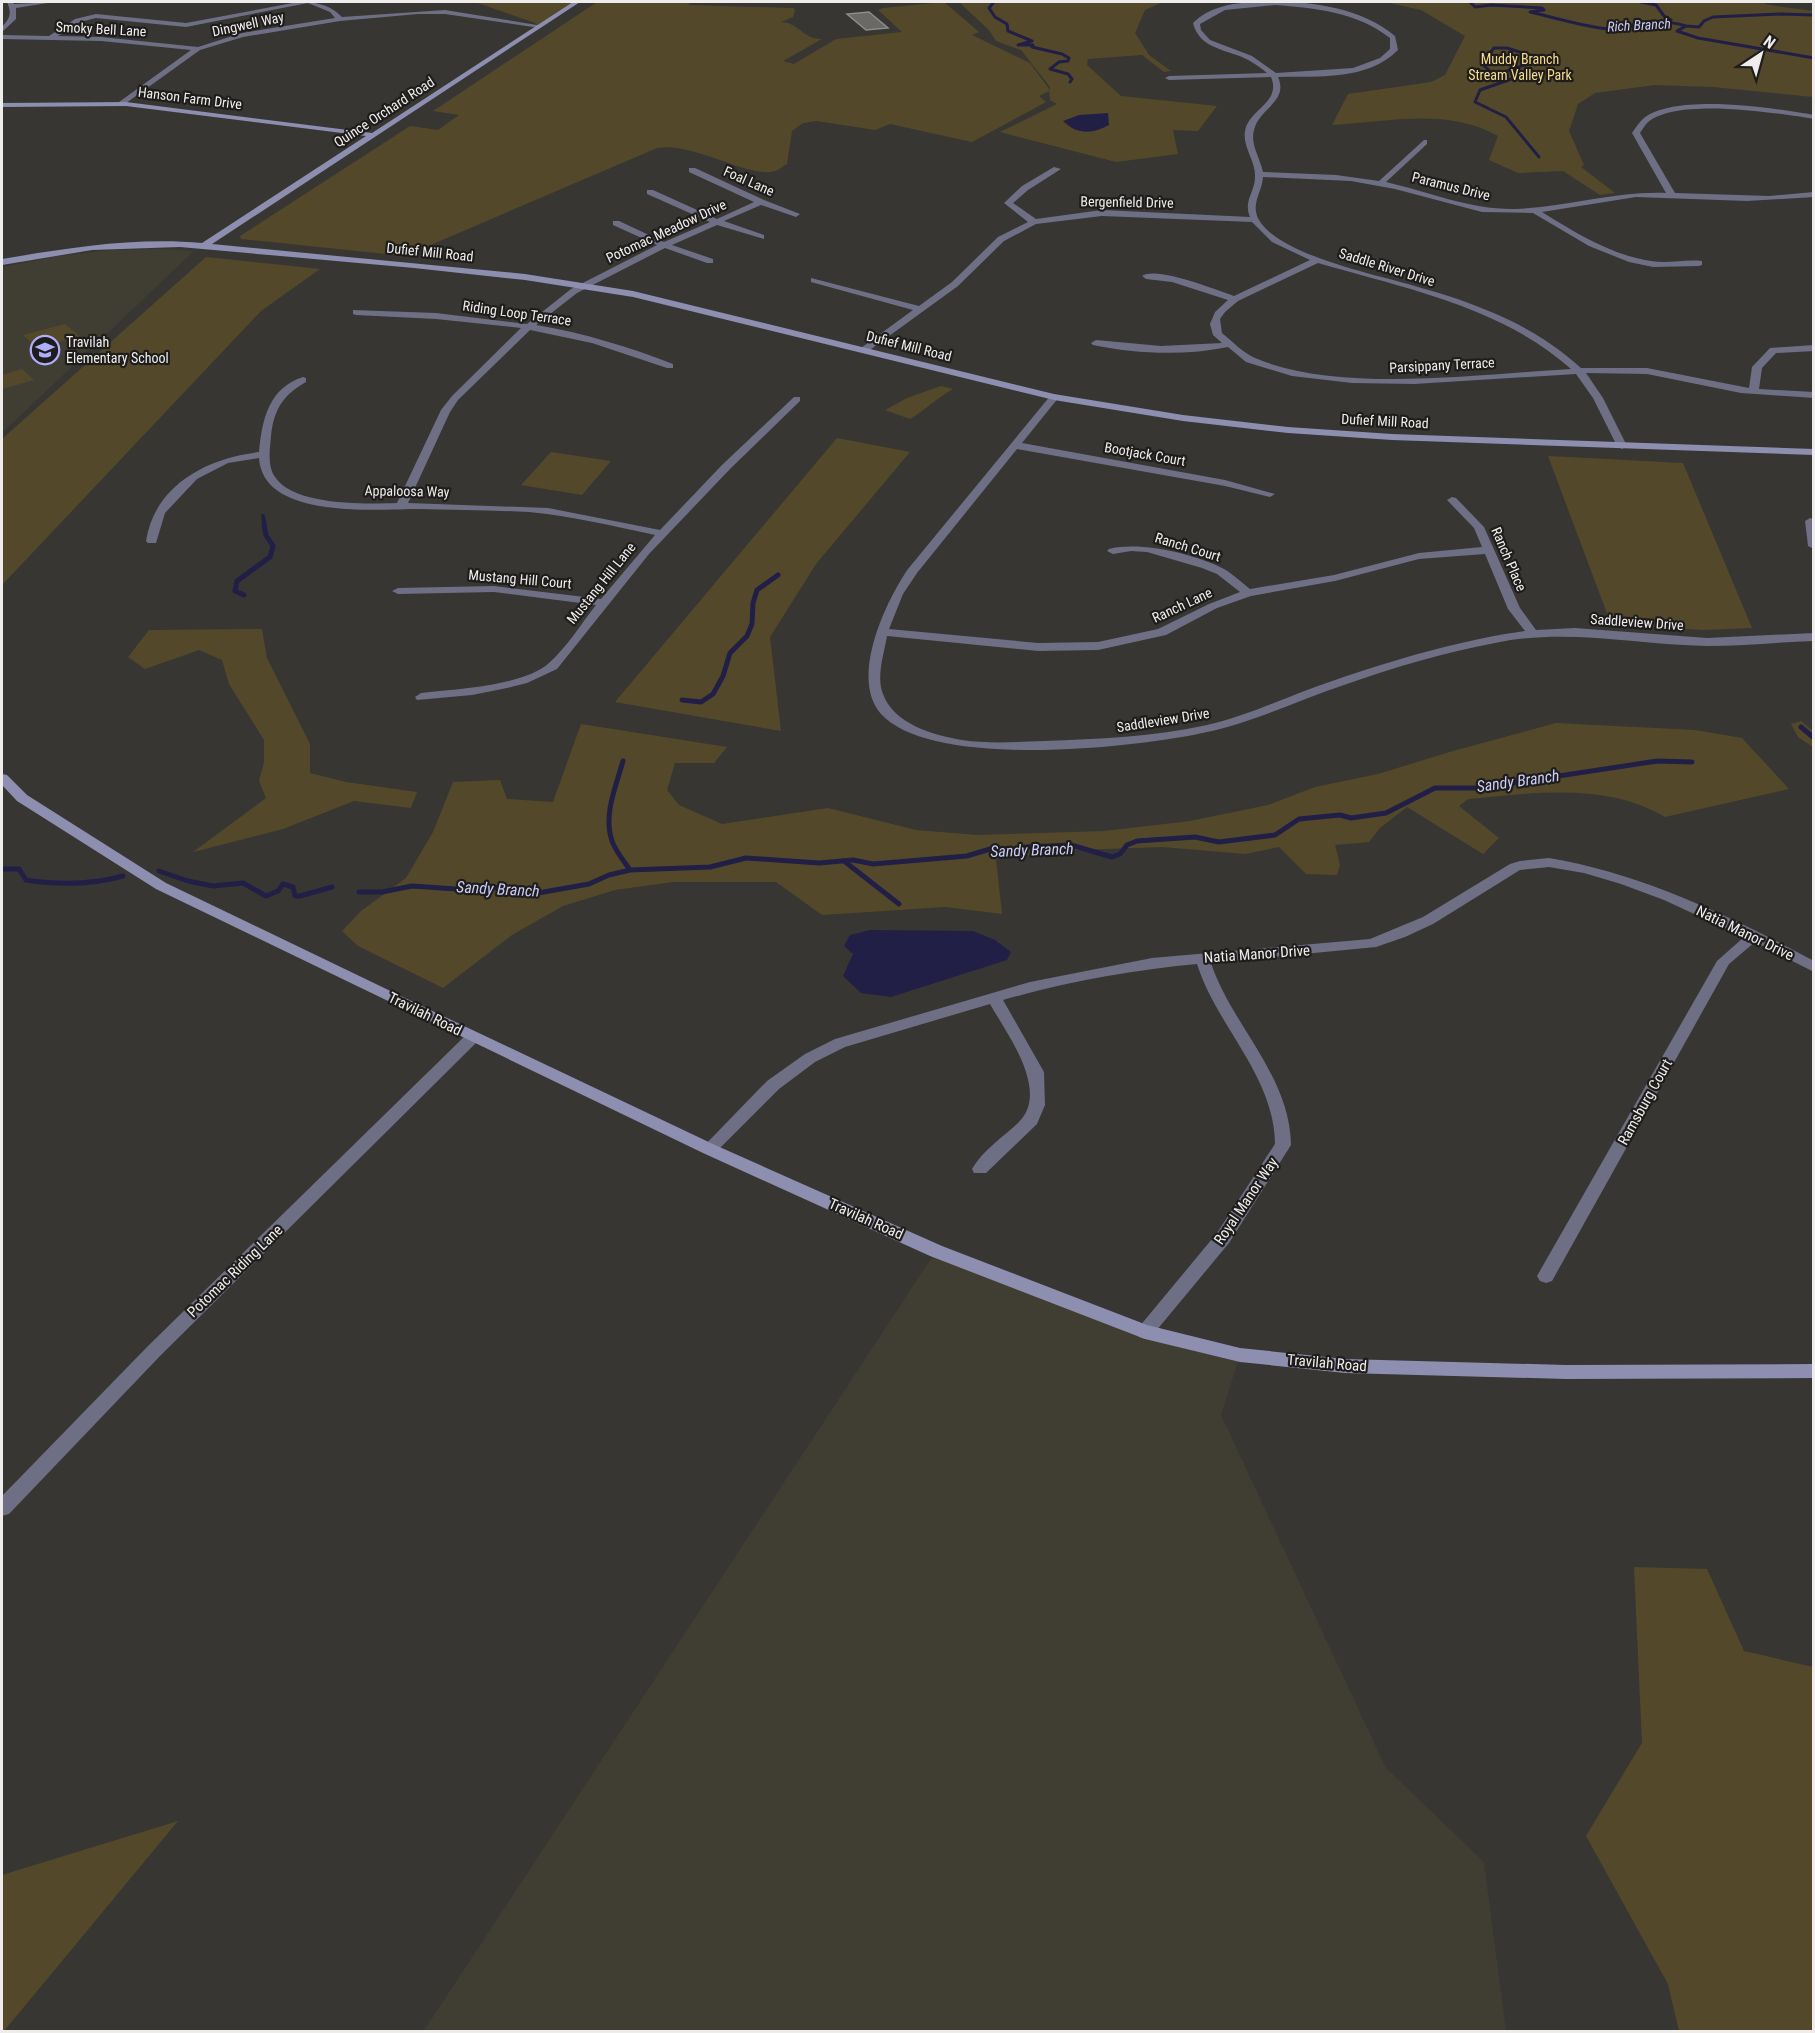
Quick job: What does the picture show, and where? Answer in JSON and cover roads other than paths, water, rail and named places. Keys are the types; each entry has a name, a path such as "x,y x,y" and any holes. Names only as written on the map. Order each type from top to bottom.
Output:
{"main road":[{"name":"Quince Orchard Road","path":"205,245 577,2"},
{"name":"Hanson Farm Drive","path":"2,105 122,104 374,135"},
{"name":"Dufief Mill Road","path":"2,262 92,247 142,244 205,245 435,268 584,285 680,304 1054,397 1183,418 1288,430 1392,437 1814,452"},
{"name":"Travilah Road","path":"2,778 22,798 162,886 473,1037 709,1149 936,1251 1145,1332 1240,1355 1345,1366 1566,1371 1814,1371"}],"street":[{"path":"2,30 13,19 14,11 11,4 51,2"},
{"path":"51,38 71,22 96,16 186,25 306,2"},
{"path":"311,2 332,11 340,19"},
{"path":"1169,78 1274,75 1337,71 1365,66 1388,57 1394,50 1395,42 1388,32 1375,25 1335,11 1297,4 1231,6 1203,16 1196,23 1196,30 1205,40 1256,61 1274,75 1278,83 1278,91 1250,128 1250,141 1259,174 1258,186 1251,203 1254,220"},
{"name":"Dingwell Way","path":"122,104 198,49 242,34 340,19 445,12 540,26"},
{"name":"Smoky Bell Lane","path":"2,37 101,39 198,49"},
{"path":"1672,196 1636,133 1638,127 1654,116 1684,107 1720,106 1814,117"},
{"path":"1381,183 1424,142"},
{"path":"1034,222 1008,203 1025,188 1057,169"},
{"name":"Foal Lane","path":"692,170 761,202 796,214"},
{"name":"Paramus Drive","path":"1259,174 1313,175 1381,183 1468,207 1498,211 1534,210 1610,197 1672,196 1751,200 1814,194"},
{"path":"650,192 715,221 761,237"},
{"name":"Potomac Meadow Drive","path":"401,506 445,411 455,398 527,328 584,285 715,221 761,202"},
{"path":"1534,210 1582,241 1612,255 1660,265 1682,266 1699,263"},
{"name":"Bergenfield Drive","path":"864,350 955,284 1001,239 1034,222 1102,213 1254,220"},
{"name":"Saddle River Drive","path":"1254,220 1262,230 1280,242 1317,260 1489,314 1537,338 1578,370 1597,394 1622,446"},
{"path":"616,223 664,246 710,261"},
{"path":"1226,345 1215,331 1215,318 1223,307 1234,299 1317,260"},
{"path":"1146,276 1173,279 1234,299"},
{"path":"814,280 920,309"},
{"name":"Riding Loop Terrace","path":"356,312 427,314 597,340 640,353 670,366"},
{"path":"1096,343 1139,349 1182,351 1226,345"},
{"name":"Parsippany Terrace","path":"1226,345 1246,358 1279,370 1359,380 1438,381 1578,370 1636,370 1754,391 1814,395"},
{"path":"1754,391 1757,367 1773,350 1814,348"},
{"name":"Appaloosa Way","path":"303,380 288,388 276,399 267,425 264,454 266,474 277,486 303,499 340,505 490,507 547,511 664,534"},
{"name":"Saddleview Drive","path":"1054,397 912,571 897,594 882,632 874,680 876,693 885,711 922,734 963,744 1007,746 1126,742 1206,729 1241,720 1340,682 1394,666 1495,639 1533,634 1575,632 1707,642 1814,637"},
{"name":"Mustang Hill Lane","path":"421,697 511,684 542,673 561,657 645,552 726,467 797,399"},
{"name":"Bootjack Court","path":"1014,445 1225,483 1270,494"},
{"path":"152,541 155,519 188,480 199,471 237,458 264,454"},
{"name":"Ranch Place","path":"1452,500 1479,526 1514,609 1533,634"},
{"path":"1810,522 1814,546"},
{"name":"Ranch Court","path":"1113,551 1131,548 1148,549 1206,566 1221,573 1248,593"},
{"name":"Ranch Lane","path":"882,632 933,635 1038,647 1098,646 1161,632 1213,606 1248,593 1335,578 1419,556 1490,550"},
{"name":"Mustang Hill Court","path":"398,591 494,589 604,603"},
{"name":"Natia Manor Drive","path":"709,1149 773,1085 810,1058 840,1043 1041,985 1152,963 1371,944 1397,937 1417,928 1519,865 1553,863 1578,867 1628,882 1701,910 1814,967"},
{"name":"Ramsburg Court","path":"1546,1276 1724,961 1754,936"},
{"name":"Royal Manor Way","path":"1145,1332 1223,1239 1283,1145 1285,1130 1266,1078 1214,991 1202,958"},
{"path":"980,1169 1031,1120 1037,1105 1036,1072 995,999"},
{"name":"Potomac Riding Lane","path":"2,1508 156,1349 473,1037"}],"waterway":[{"path":"994,2 989,8 995,17 1007,24 1008,31 1032,41 1018,45 1033,45 1032,47 1062,54 1069,58 1068,61 1059,62 1050,69 1068,74 1072,79 1070,82"},
{"name":"Rich Branch","path":"1470,2 1475,7 1491,5 1542,8 1544,10 1530,12 1606,29 1627,29 1635,24 1647,22 1668,23"},
{"path":"1641,2 1656,5 1664,16 1671,20 1668,23"},
{"path":"1686,26 1699,27 1704,21 1713,17 1814,15"},
{"name":"Rich Branch","path":"1668,23 1686,26"},
{"name":"Rich Branch","path":"1686,26 1677,31 1698,38 1814,58"},
{"path":"1494,48 1507,48 1542,59 1504,72 1491,72 1482,64 1494,48"},
{"path":"1513,69 1523,75 1480,90 1475,102 1506,117 1539,157"},
{"path":"263,516 265,527"},
{"path":"244,595 235,591 237,581 270,557 273,546 266,535 264,525"},
{"path":"682,700 701,702 713,694 723,676 730,653 747,636 752,624 753,603 757,590 778,575"},
{"path":"1801,727 1814,738"},
{"path":"623,761 609,821 612,841 630,870"},
{"name":"Sandy Branch","path":"630,870 710,867 746,858 819,863 853,860 873,864 967,856 990,849 1005,851 1026,847 1071,845 1112,857 1120,854 1127,845 1137,841 1195,837 1219,842 1275,835 1299,819 1340,815 1351,818 1386,813 1435,788 1480,788 1657,761 1692,762"},
{"path":"844,861 899,904"},
{"name":"Sandy Branch","path":"2,869 19,869 26,880 51,883 87,883 123,876"},
{"name":"Sandy Branch","path":"359,892 382,892 412,886 456,889 482,886 538,893 589,884 609,875 630,870"},
{"name":"Sandy Branch","path":"159,871 188,881 213,886 243,883 266,896 278,891 283,884 293,887 295,896 332,887"}],"place":[{"name":"Travilah Elementary School","path":"45,350"}],"park label":[{"name":"Muddy Branch Stream Valley Park","path":"1520,68"}]}
